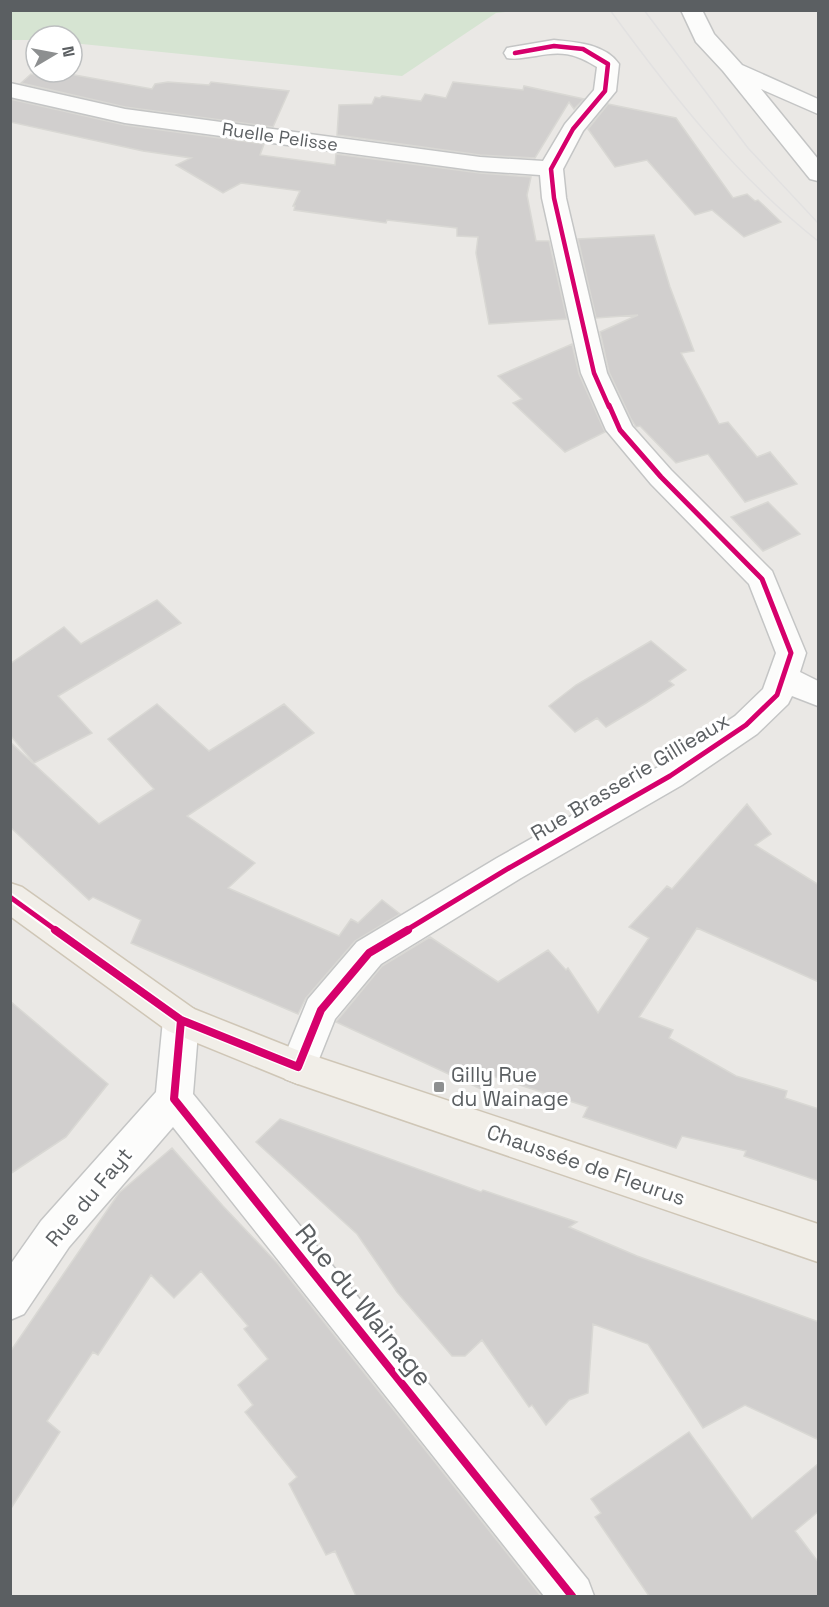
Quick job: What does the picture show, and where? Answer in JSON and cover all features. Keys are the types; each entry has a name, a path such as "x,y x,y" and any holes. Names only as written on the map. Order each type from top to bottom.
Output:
{"main road":[{"name":"Chaussée de Fleurus","path":"10,897 181,1020 298,1067 819,1243"}],"street":[{"path":"691,10 704,37 731,66 819,174"},
{"path":"515,53 554,46 583,49 609,64 605,91 573,129 551,169"},
{"path":"731,66 819,107"},
{"name":"Ruelle Pelisse","path":"10,90 125,116 480,164 551,169"},
{"name":"Rue Brasserie Gillieaux","path":"298,1067 321,1010 369,953 689,764 746,725 777,695 792,653 762,579 661,477 620,430 594,373 556,209 551,169"},
{"path":"783,678 819,694"},
{"path":"174,1099 181,1020"},
{"name":"Rue du Fayt","path":"10,1300 55,1234 174,1099"},
{"name":"Rue du Wainage","path":"174,1099 572,1596"}],"green space":[{"path":"11,10 515,10 496,13 402,76 84,44 84,24 24,24 24,40 11,40"}],"building":[{"path":"84,77 152,89 155,84 168,82 209,85 211,82 289,91 273,127 125,107 25,84 84,84"},
{"path":"453,82 523,90 524,86 584,99 574,109 569,102 535,158 480,155 337,135 339,105 372,104 375,97 382,96 421,101 425,94 446,98"},
{"path":"10,99 125,125 264,144 260,155 335,165 336,154 480,173 531,177 527,195 536,241 549,241 567,319 489,324 476,253 478,237 457,236 457,228 387,220 386,223 294,210 295,206 293,206 300,191 241,183 223,193 176,165 191,158 143,151 10,122"},
{"path":"608,104 676,118 733,198 747,194 755,201 758,200 781,222 744,237 712,210 695,215 647,160 615,167 588,129"},
{"path":"654,235 670,287 694,351 681,353 719,424 728,422 757,457 770,452 797,484 745,502 708,454 676,463 640,426 636,427 631,419 609,372 600,332 638,315 596,318 578,239"},
{"path":"572,344 579,374 605,432 565,452 513,403 522,399 498,376"},
{"path":"768,502 800,534 763,551 731,517"},
{"path":"157,600 181,623 58,696 92,733 34,763 10,735 10,664 64,627 81,644"},
{"path":"651,641 686,670 669,681 674,685 646,703 606,727 597,718 575,732 549,706 576,685"},
{"path":"157,704 209,751 284,704 314,733 187,816 255,863 228,888 339,936 351,919 358,923 382,900 400,914 355,941 306,998 298,1014 131,943 141,920 93,897 89,900 10,827 10,742 99,824 154,789 108,739"},
{"path":"747,804 771,834 755,845 819,885 819,982 697,928 639,1017 673,1030 669,1038 736,1076 787,1091 785,1098 819,1109 819,1181 744,1156 746,1151 682,1136 676,1148 583,1117 588,1107 489,1075 481,1089 336,1022 382,966 430,937 498,982 548,950 566,970 568,968 598,1013 649,938 629,927 667,886 672,889"},
{"path":"10,1001 108,1084 66,1137 10,1174"},
{"path":"280,1119 481,1192 483,1190 577,1222 569,1227 637,1256 819,1322 819,1440 745,1405 703,1428 648,1344 593,1324 588,1393 569,1400 546,1425 532,1405 529,1407 482,1340 465,1356 452,1356 397,1292 357,1234 256,1142"},
{"path":"172,1148 278,1264 541,1596 356,1596 335,1551 326,1555 289,1484 297,1477 245,1412 253,1405 238,1385 268,1359 244,1329 248,1326 201,1271 174,1298 151,1275 98,1355 93,1352 47,1421 60,1432 10,1510 10,1352 119,1193"},
{"path":"689,1432 752,1519 819,1463 819,1511 795,1531 819,1563 819,1596 649,1596 595,1517 601,1513 591,1499"}],"tram line":[{"path":"610,10 706,133 759,189 818,241"},
{"path":"644,10 748,148 818,223"}],"cycle path":[{"path":"10,897 181,1020 298,1067 321,1010 369,953 509,868 670,776 746,725 777,695 791,653 762,579 661,477 620,430 594,373 554,198 551,169 573,129 605,91 608,64 583,49 554,46 515,53"},
{"path":"181,1020 174,1099 572,1596"}],"place":[{"name":"Gilly Rue du Wainage","path":"439,1087"}]}
